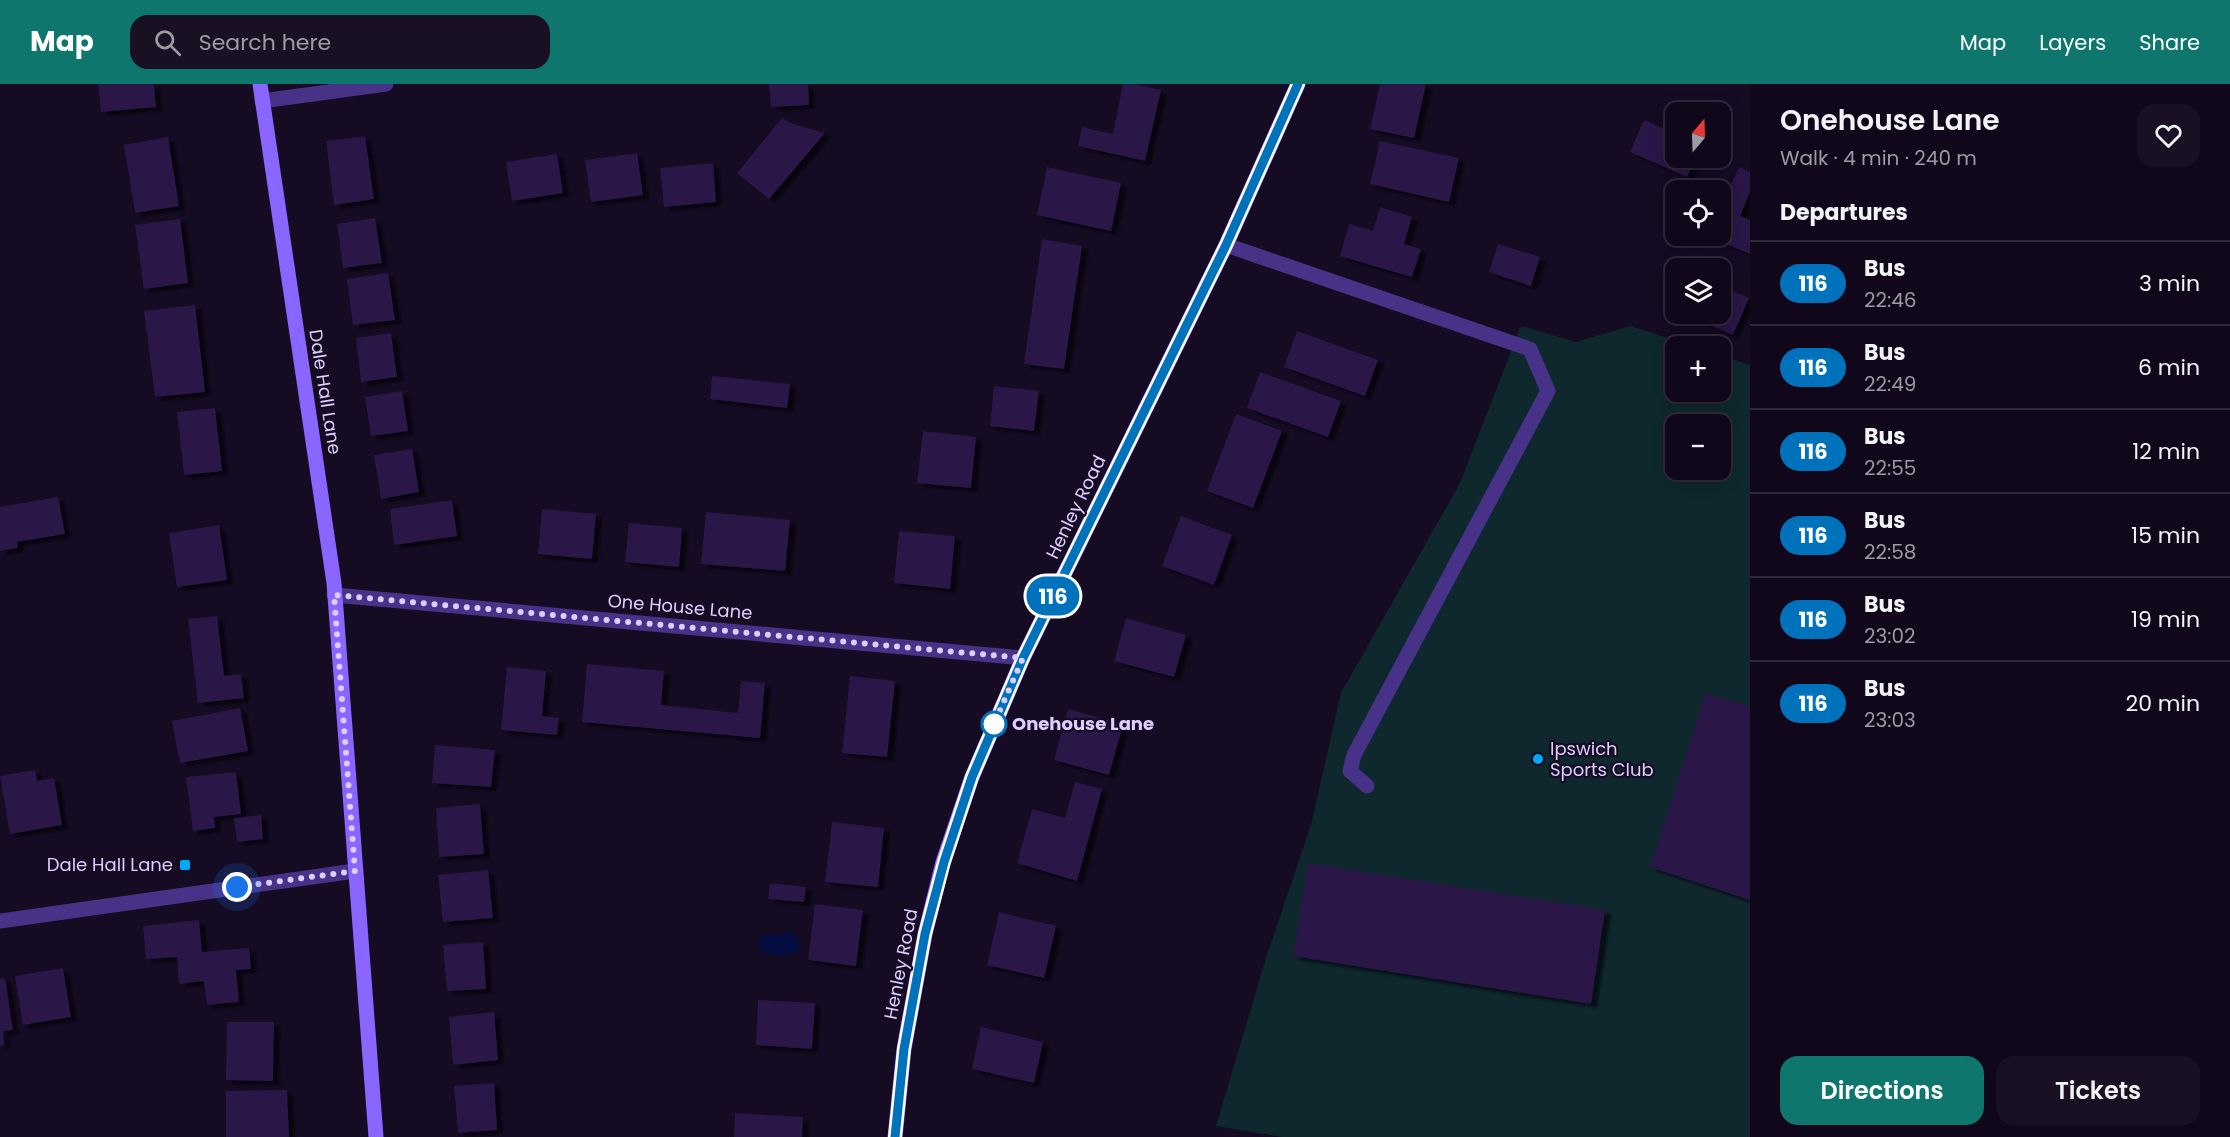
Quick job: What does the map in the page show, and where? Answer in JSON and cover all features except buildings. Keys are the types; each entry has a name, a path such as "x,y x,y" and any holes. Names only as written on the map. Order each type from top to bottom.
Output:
{"street":[{"name":"Dale Hall Lane","path":"260,84 334,583 376,1137"},
{"path":"262,101 386,84"},
{"name":"Henley Road","path":"895,1137 904,1049 922,945 944,862 972,777 1023,658 1226,245 1298,84"},
{"path":"1226,245 1530,349 1548,391 1354,755 1350,771 1367,786"},
{"name":"One House Lane","path":"334,595 1023,658"},
{"path":"0,921 355,871"}],"green space":[{"name":"Ipswich Sports Club","path":"1521,326 1576,342 1630,326 1665,337 1665,402 1731,402 1731,358 1750,365 1750,1137 1282,1137 1216,1126 1266,958 1311,825 1341,693 1460,483"}],"shaded area":[{"path":"793,933 798,940 796,953 781,956 763,952 758,940 765,935"}],"bus line":[{"name":"116","path":"895,1137 904,1049 925,934 944,862 972,777 1023,658 1226,245 1298,84"}],"place":[{"name":"Onehouse Lane","path":"994,724"},
{"name":"Ipswich Sports Club","path":"1538,759"},
{"name":"Dale Hall Lane","path":"185,865"}],"route":[{"path":"237,887 355,871 334,595 1023,658 994,724"}]}
